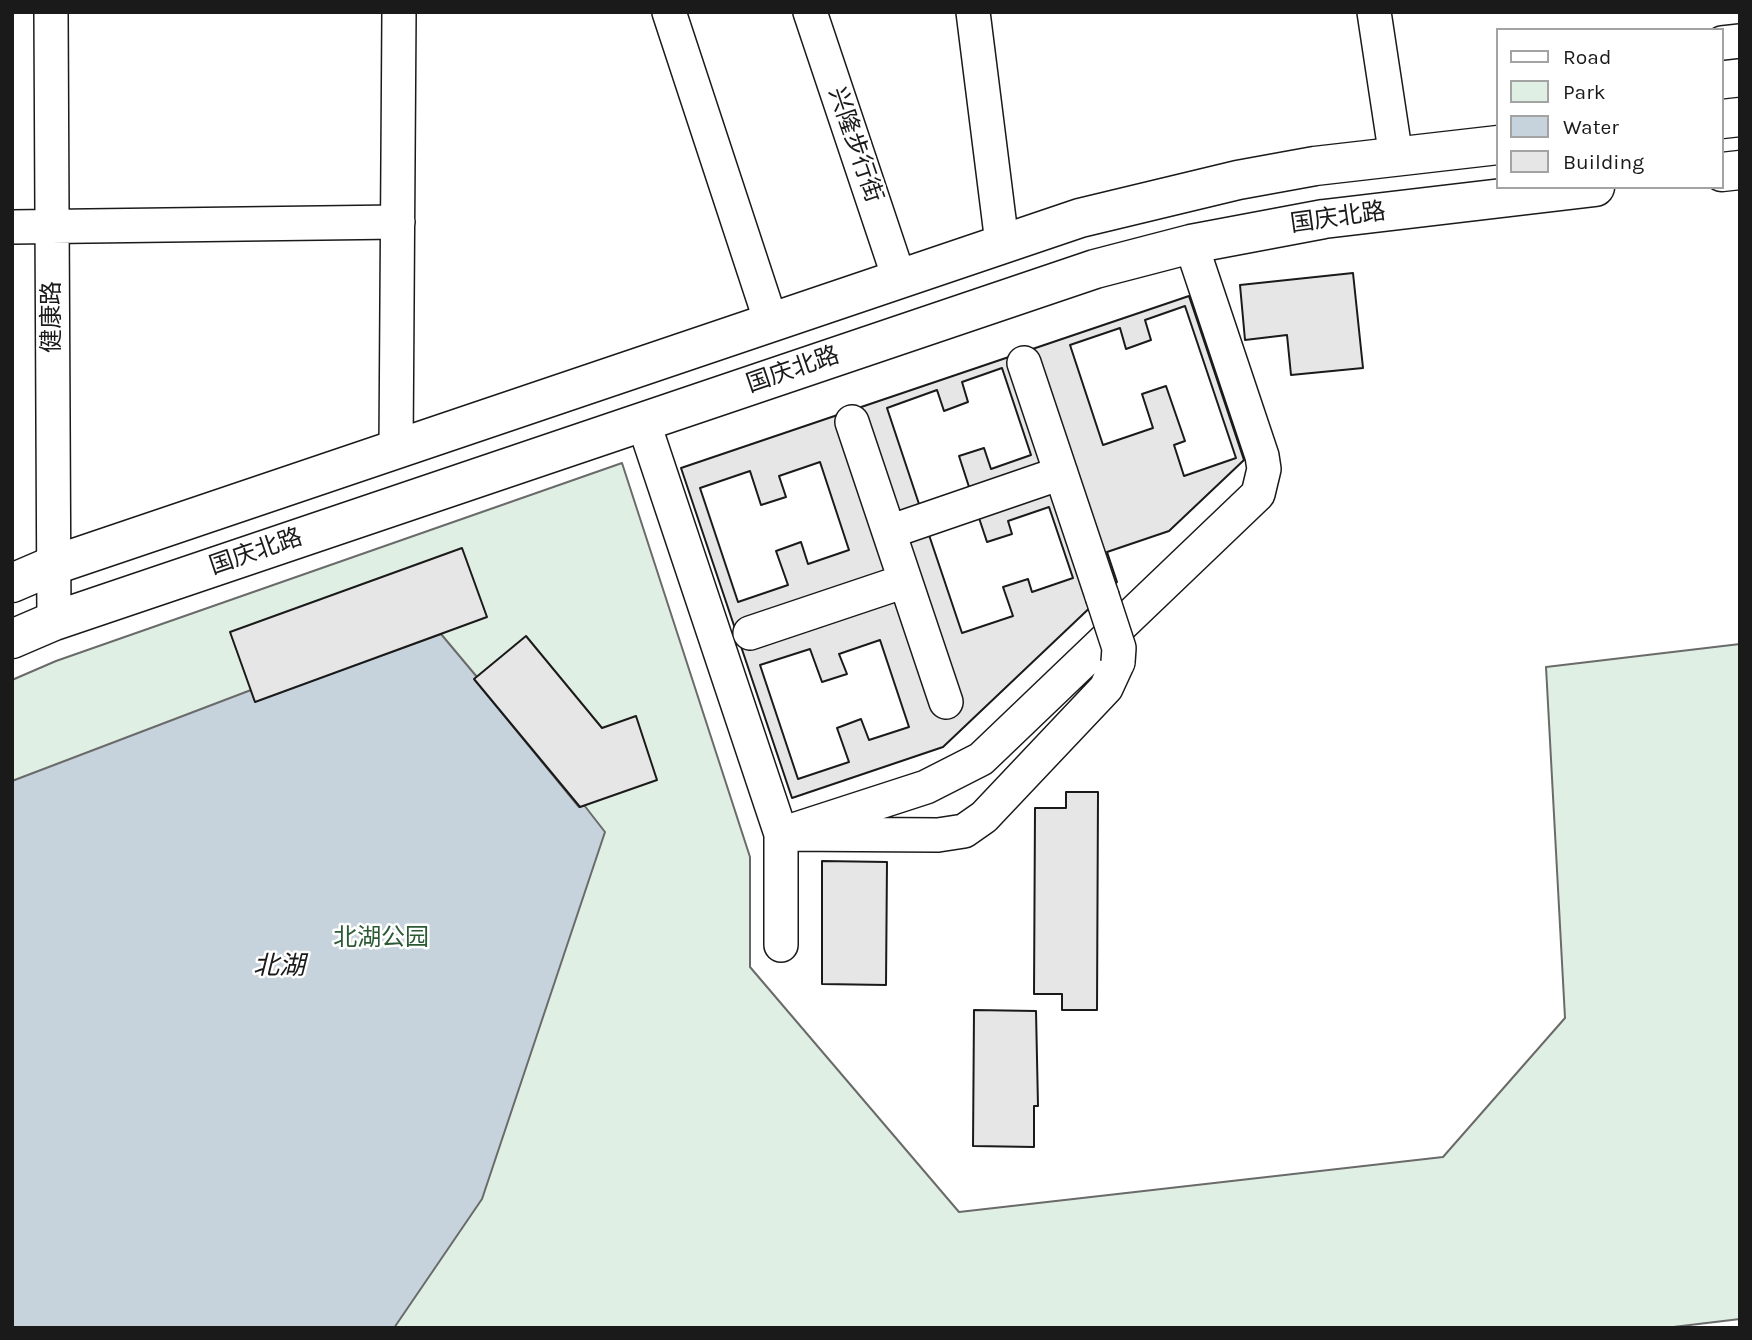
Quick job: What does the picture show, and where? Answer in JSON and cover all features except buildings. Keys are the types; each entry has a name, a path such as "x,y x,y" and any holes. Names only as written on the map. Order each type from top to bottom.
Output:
{"main road":[{"path":"12,583 54,565 1002,243 1160,197 1315,166 1496,145"},
{"name":"国庆北路","path":"12,639 54,621 1095,269 1191,244 1324,219 1578,189"}],"street":[{"name":"健康路","path":"51,12 54,621"},
{"path":"396,449 399,12"},
{"path":"669,12 771,322"},
{"name":"兴隆步行街","path":"810,12 899,278"},
{"path":"972,12 1002,243"},
{"path":"1374,12 1396,157"},
{"path":"12,227 398,222"},
{"path":"781,834 926,787 981,759 1258,494 1264,469 1262,456 1191,244"},
{"path":"781,834 938,835 964,831 984,817 1106,688 1118,662 1119,648 1024,363"},
{"path":"643,421 781,834 780,945"},
{"path":"852,422 946,702"},
{"path":"889,532 1061,473"},
{"path":"750,633 905,581"}],"green space":[{"name":"北湖公园","path":"622,463 750,857 750,967 959,1212 1443,1157 1565,1018 1546,667 1740,644 1740,1319 1665,1328 12,1328 12,680 56,661"}],"water":[{"name":"北湖","path":"441,634 477,677 475,680 579,807 584,805 605,832 482,1199 394,1328 12,1328 12,781 251,690 255,701"}]}
